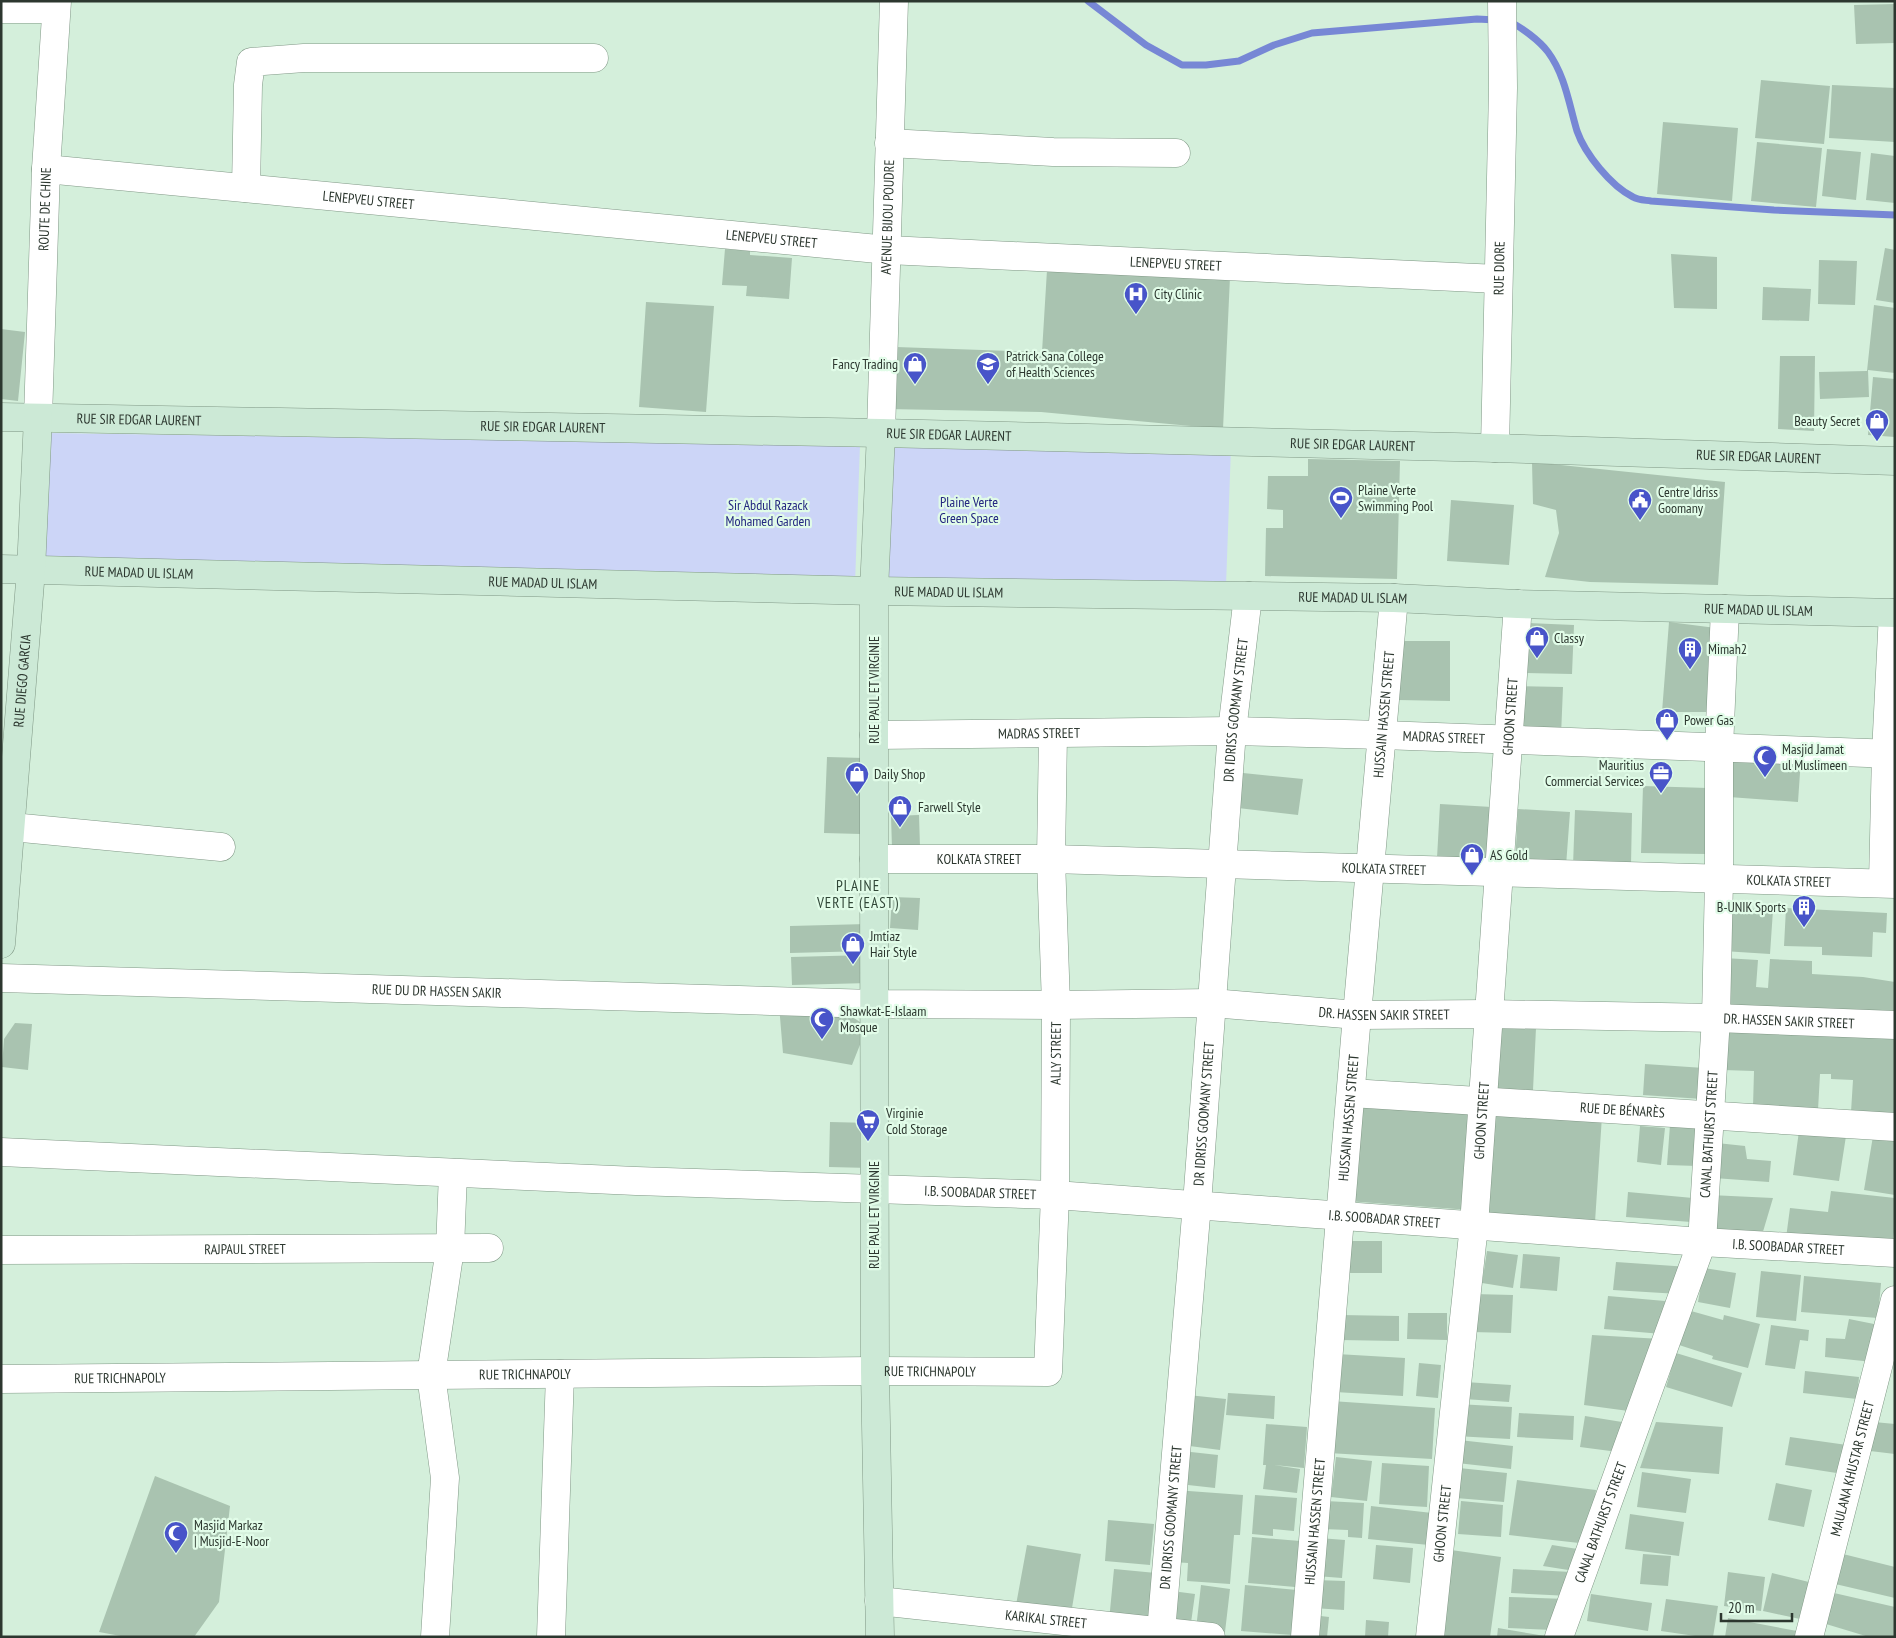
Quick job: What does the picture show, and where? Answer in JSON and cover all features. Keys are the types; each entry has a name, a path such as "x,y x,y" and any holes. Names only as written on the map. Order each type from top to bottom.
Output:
{"main road":[{"name":"RUE SIR EDGAR LAURENT","path":"1,417 1495,448 1895,461"},
{"name":"RUE DIEGO GARCIA","path":"1,944 6,826 31,570 38,418"},
{"name":"RUE PAUL ET VIRGINIE","path":"880,1637 875,1371 874,591 881,434"},
{"name":"RUE MADAD UL ISLAM","path":"1,569 874,591 1394,598 1518,604 1894,613"}],"street":[{"name":"AVENUE BIJOU POUDRE","path":"881,434 894,1"},
{"name":"RUE DIORE","path":"1495,448 1503,88 1502,1"},
{"path":"1,9 56,5"},
{"name":"ROUTE DE CHINE","path":"38,418 46,169 56,5"},
{"path":"246,188 248,85 251,62 304,58 594,58"},
{"path":"890,143 1053,152 1176,153"},
{"name":"LENEPVEU STREET","path":"46,169 888,250 1498,279"},
{"name":"DR IDRISS GOOMANY STREET","path":"1161,1632 1197,1204 1232,731 1248,596"},
{"name":"HUSSAIN HASSEN STREET","path":"1305,1637 1394,598"},
{"name":"GHOON STREET","path":"1430,1637 1474,1225 1518,604"},
{"name":"CANAL BATHURST STREET","path":"1559,1637 1702,1242 1716,1018 1720,748 1726,609"},
{"path":"1889,884 1894,613"},
{"name":"MADRAS STREET","path":"874,734 1232,731 1890,754"},
{"name":"ALLY STREET","path":"1048,1372 1055,1195 1056,1005 1051,859 1053,734"},
{"path":"6,826 221,846"},
{"name":"KOLKATA STREET","path":"874,859 1051,859 1889,884"},
{"name":"RUE DU DR HASSEN SAKIR","path":"1,978 874,1004"},
{"name":"DR. HASSEN SAKIR STREET","path":"874,1004 1056,1005 1212,1003 1357,1015 1488,1014 1716,1018 1895,1025"},
{"name":"RUE DE BÉNARÈS","path":"1351,1093 1895,1127"},
{"name":"I.B. SOOBADAR STREET","path":"1,1152 452,1173 874,1190 1055,1195 1702,1242 1895,1253"},
{"path":"435,1637 446,1478 431,1375 450,1249 452,1173"},
{"name":"RAJPAUL STREET","path":"1,1250 489,1248"},
{"name":"MAULANA KHUSTAR STREET","path":"1809,1637 1895,1300"},
{"name":"RUE TRICHNAPOLY","path":"1,1379 875,1371 1048,1372"},
{"path":"551,1637 560,1374"},
{"name":"KARIKAL STREET","path":"879,1601 1211,1637"}],"green space":[{"name":"Sir Abdul Razack Mohamed Garden","path":"46,433 860,445 855,584 44,561"},
{"name":"Plaine Verte Green Space","path":"885,438 1231,447 1226,586 880,577"}],"building":[{"path":"1895,4 1895,43 1856,44 1854,5"},
{"path":"1761,80 1830,86 1824,144 1755,138"},
{"path":"1832,85 1895,88 1895,142 1829,138"},
{"path":"1663,122 1738,128 1732,201 1657,194"},
{"path":"1757,142 1822,148 1816,207 1751,201"},
{"path":"1827,149 1861,152 1856,200 1822,196"},
{"path":"1871,153 1895,156 1895,203 1866,200"},
{"path":"1885,248 1895,250 1895,303 1876,300"},
{"path":"725,249 750,251 750,255 792,258 789,299 746,296 747,286 722,285"},
{"path":"1671,254 1717,257 1717,309 1674,308"},
{"path":"1819,260 1857,261 1855,305 1818,304"},
{"name":"City Clinic","path":"1047,270 1230,277 1223,429 1041,412 887,409 896,347 1042,352"},
{"path":"1763,287 1811,289 1809,321 1762,320"},
{"path":"646,302 714,306 706,412 639,407"},
{"path":"1874,305 1895,308 1895,373 1868,370 1869,397 1820,399 1819,372 1867,371"},
{"path":"1,329 25,332 18,401 1,399"},
{"path":"1780,356 1815,356 1814,431 1778,429"},
{"path":"1873,377 1895,379 1895,437 1868,435"},
{"name":"Plaine Verte Swimming Pool","path":"1308,459 1400,461 1397,579 1265,576 1266,528 1283,528 1283,510 1267,509 1268,476 1308,476"},
{"name":"Centre Idriss Goomany","path":"1532,462 1725,482 1718,585 1590,582 1545,577 1559,533 1556,510 1533,504"},
{"path":"1451,500 1514,505 1509,565 1447,561"},
{"name":"Mimah2","path":"1669,622 1716,628 1712,712 1662,712"},
{"path":"1528,623 1574,625 1572,674 1526,673"},
{"path":"1398,641 1450,641 1450,701 1398,700"},
{"path":"1518,686 1563,687 1561,736 1516,735"},
{"name":"Masjid Jamat ul Muslimeen","path":"1734,754 1801,758 1798,802 1729,797"},
{"path":"827,757 864,758 861,834 824,833"},
{"path":"1243,773 1303,779 1298,815 1238,808"},
{"path":"1643,786 1708,788 1706,854 1641,853"},
{"path":"1440,804 1492,807 1488,861 1437,858"},
{"path":"1518,809 1570,812 1566,866 1515,864"},
{"path":"1575,810 1632,813 1631,865 1573,866"},
{"path":"919,815 920,847 892,848 891,816"},
{"path":"892,897 920,898 918,930 890,928"},
{"path":"1726,907 1773,910 1770,954 1723,951"},
{"path":"1786,908 1887,913 1886,933 1873,932 1872,957 1822,955 1822,947 1784,946"},
{"path":"867,924 868,951 790,953 790,926"},
{"path":"868,955 869,983 792,985 791,957"},
{"path":"1724,958 1758,960 1756,987 1768,988 1770,959 1812,961 1812,974 1863,977 1895,982 1895,1018 1721,1009"},
{"name":"Shawkat-E-Islaam Mosque","path":"779,1005 837,1006 867,1027 852,1065 783,1053"},
{"path":"15,1023 32,1024 28,1070 2,1067 4,1039"},
{"path":"1724,1024 1895,1029 1895,1114 1851,1112 1853,1080 1831,1079 1831,1074 1820,1074 1818,1110 1753,1107 1754,1071 1723,1070"},
{"path":"1495,1027 1536,1028 1533,1090 1493,1089"},
{"path":"1645,1064 1704,1068 1702,1099 1643,1095"},
{"path":"1355,1099 1478,1108 1470,1210 1347,1201"},
{"path":"1491,1110 1602,1116 1595,1222 1483,1218"},
{"path":"830,1122 871,1123 870,1168 829,1167"},
{"path":"1670,1125 1699,1127 1697,1166 1667,1165"},
{"path":"1640,1126 1665,1128 1661,1165 1637,1162"},
{"path":"1799,1131 1846,1136 1839,1181 1793,1175"},
{"path":"1873,1136 1895,1139 1895,1195 1864,1190"},
{"path":"1717,1143 1745,1146 1747,1159 1771,1161 1769,1182 1714,1178"},
{"path":"1831,1191 1895,1198 1892,1250 1786,1238 1790,1208 1828,1212"},
{"path":"1628,1192 1693,1198 1691,1222 1626,1217"},
{"path":"1710,1195 1773,1198 1762,1235 1708,1233"},
{"path":"1342,1241 1382,1241 1382,1273 1342,1273"},
{"path":"1487,1251 1518,1255 1513,1288 1482,1283"},
{"path":"1523,1254 1560,1257 1557,1291 1520,1288"},
{"path":"1616,1262 1689,1267 1679,1294 1613,1290"},
{"path":"1704,1268 1736,1273 1730,1308 1698,1302"},
{"path":"1761,1271 1801,1275 1796,1321 1756,1317"},
{"path":"1804,1276 1881,1283 1878,1318 1801,1312"},
{"path":"1473,1294 1513,1295 1511,1333 1472,1332"},
{"path":"1608,1296 1665,1301 1662,1334 1604,1329"},
{"path":"1691,1311 1723,1320 1724,1315 1760,1324 1748,1368 1712,1359 1713,1356 1679,1345"},
{"path":"1408,1313 1447,1313 1447,1340 1407,1339"},
{"path":"1340,1315 1399,1316 1399,1341 1339,1340"},
{"path":"1849,1319 1879,1325 1873,1362 1825,1357 1826,1338 1845,1339"},
{"path":"1771,1325 1809,1330 1808,1341 1800,1340 1795,1369 1765,1365"},
{"path":"1592,1335 1661,1339 1636,1412 1584,1405"},
{"path":"1676,1353 1742,1373 1732,1407 1666,1387"},
{"path":"1337,1354 1405,1358 1403,1396 1335,1392"},
{"path":"1419,1363 1441,1365 1438,1398 1416,1396"},
{"path":"1805,1371 1859,1377 1857,1399 1803,1393"},
{"path":"1465,1382 1511,1385 1509,1402 1464,1399"},
{"path":"1228,1393 1275,1396 1274,1419 1226,1415"},
{"path":"1188,1395 1226,1399 1220,1450 1182,1445"},
{"path":"1331,1401 1435,1408 1432,1459 1328,1453"},
{"path":"1457,1404 1512,1407 1510,1439 1455,1436"},
{"path":"1519,1413 1574,1416 1573,1440 1517,1437"},
{"path":"1585,1416 1622,1422 1618,1452 1580,1447"},
{"path":"1656,1422 1723,1427 1719,1474 1640,1468"},
{"path":"1874,1422 1895,1424 1895,1454 1870,1451"},
{"path":"1266,1424 1307,1427 1304,1468 1274,1465 1300,1469 1297,1493 1263,1489 1266,1465 1263,1465"},
{"path":"1790,1437 1847,1445 1843,1474 1785,1465"},
{"path":"1459,1440 1513,1446 1511,1469 1457,1463"},
{"path":"1182,1451 1218,1455 1215,1488 1179,1484"},
{"path":"1336,1457 1372,1461 1367,1501 1331,1497"},
{"path":"1382,1463 1429,1466 1427,1507 1379,1504"},
{"path":"1459,1468 1507,1473 1504,1502 1456,1498"},
{"path":"1642,1472 1691,1479 1686,1513 1637,1507"},
{"name":"Masjid Markaz | Musjid-E-Noor","path":"155,1476 230,1506 219,1602 194,1637 126,1637 99,1632"},
{"path":"1517,1480 1596,1490 1588,1544 1509,1535"},
{"path":"1776,1483 1812,1490 1804,1527 1768,1520"},
{"path":"1175,1490 1243,1495 1240,1535 1234,1535 1230,1584 1187,1581 1188,1563 1173,1562"},
{"path":"1255,1495 1297,1498 1294,1531 1273,1529 1273,1536 1252,1534"},
{"path":"1325,1501 1364,1503 1362,1538 1348,1537 1348,1530 1323,1529"},
{"path":"1461,1501 1503,1505 1501,1537 1458,1534"},
{"path":"1371,1506 1432,1513 1429,1545 1368,1539"},
{"path":"1630,1514 1684,1522 1679,1556 1625,1549"},
{"path":"1108,1520 1154,1524 1150,1565 1105,1561"},
{"path":"1252,1537 1300,1541 1295,1587 1248,1583"},
{"path":"1319,1538 1345,1540 1342,1578 1316,1576"},
{"path":"1027,1545 1081,1554 1071,1614 1016,1605"},
{"path":"1376,1545 1413,1548 1410,1583 1373,1579"},
{"path":"1552,1545 1584,1550 1581,1572 1543,1566"},
{"path":"1451,1550 1501,1557 1490,1637 1439,1637"},
{"path":"1839,1553 1895,1567 1895,1598 1831,1583"},
{"path":"1643,1554 1671,1556 1668,1586 1640,1584"},
{"path":"1114,1569 1156,1573 1152,1624 1109,1621"},
{"path":"1513,1569 1571,1572 1570,1596 1511,1593"},
{"path":"1728,1572 1765,1577 1761,1611 1724,1606"},
{"path":"1772,1573 1809,1582 1800,1619 1763,1611"},
{"path":"1315,1580 1345,1581 1344,1610 1313,1608"},
{"path":"1201,1585 1230,1589 1225,1632 1196,1629"},
{"path":"1245,1585 1297,1590 1293,1635 1241,1631"},
{"path":"1172,1591 1195,1594 1190,1630 1167,1627"},
{"path":"1834,1593 1895,1607 1895,1637 1869,1637 1826,1624"},
{"path":"1591,1594 1652,1603 1648,1631 1587,1621"},
{"path":"1509,1597 1566,1599 1553,1630 1508,1628"},
{"path":"1666,1599 1718,1606 1713,1637 1661,1631"},
{"path":"1312,1615 1329,1617 1327,1637 1310,1637"},
{"path":"1728,1618 1797,1631 1796,1637 1725,1637"},
{"path":"1366,1620 1389,1622 1388,1637 1365,1637"},
{"path":"1498,1628 1545,1636 1545,1637 1497,1637"}],"waterway":[{"path":"1088,1 1146,45 1182,65 1206,65 1239,61 1274,45 1312,33 1477,19 1496,20"},
{"path":"1509,21 1530,35 1548,52 1563,80 1577,131 1586,149 1608,177 1635,198 1651,201 1774,210 1895,215"}],"place":[{"name":"City Clinic","path":"1136,315"},
{"name":"Fancy Trading","path":"915,385"},
{"name":"Patrick Sana College of Health Sciences","path":"988,385"},
{"name":"Beauty Secret","path":"1877,442"},
{"name":"Plaine Verte Swimming Pool","path":"1341,519"},
{"name":"Centre Idriss Goomany","path":"1640,521"},
{"name":"Classy","path":"1537,659"},
{"name":"Mimah2","path":"1690,670"},
{"name":"Power Gas","path":"1667,741"},
{"name":"Masjid Jamat ul Muslimeen","path":"1765,778"},
{"name":"Mauritius Commercial Services","path":"1661,794"},
{"name":"Daily Shop","path":"857,795"},
{"name":"Farwell Style","path":"900,828"},
{"name":"AS Gold","path":"1472,876"},
{"name":"B-UNIK Sports","path":"1804,928"},
{"name":"Jmtiaz Hair Style","path":"853,965"},
{"name":"Shawkat-E-Islaam Mosque","path":"822,1040"},
{"name":"Virginie Cold Storage","path":"868,1142"},
{"name":"Masjid Markaz | Musjid-E-Noor","path":"176,1554"}],"district":[{"name":"PLAINE VERTE (EAST)","path":"858,894"}]}
